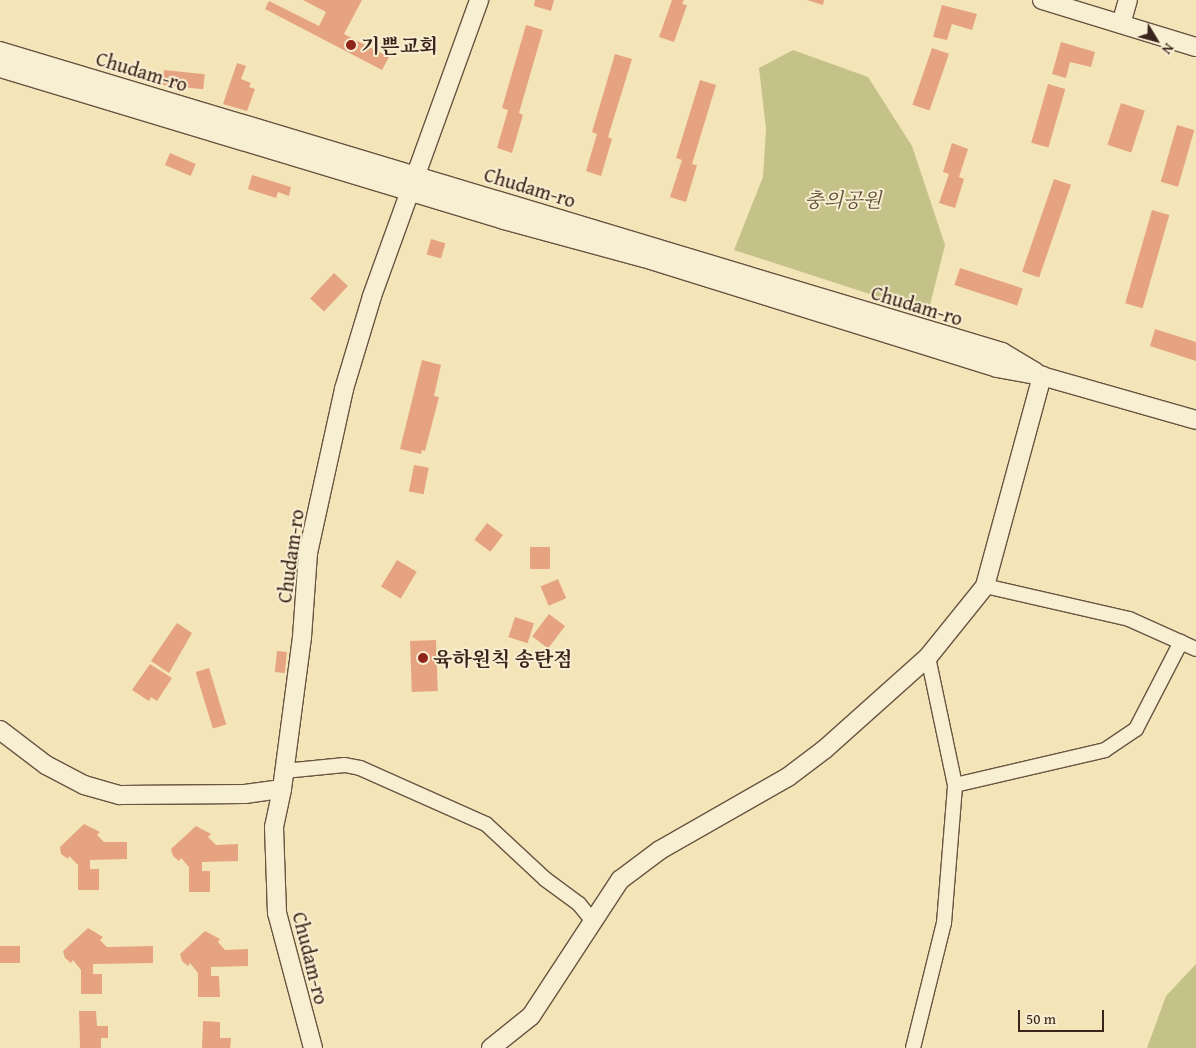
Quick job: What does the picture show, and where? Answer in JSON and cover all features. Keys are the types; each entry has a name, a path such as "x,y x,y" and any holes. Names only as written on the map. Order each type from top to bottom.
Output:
{"street":[{"path":"412,183 479,0"},
{"path":"1042,0 1196,47"},
{"path":"1121,24 1128,0"},
{"name":"Chudam-ro","path":"0,51 997,368 1042,376 1196,420"},
{"name":"Chudam-ro","path":"0,68 412,183"},
{"name":"Chudam-ro","path":"313,1048 277,913 274,827 283,780 302,637 308,553 344,389 412,183"},
{"path":"491,1048 531,1016 620,880 640,864 788,777 824,750 928,657 985,586 1042,376"},
{"path":"985,586 1129,619 1196,649"},
{"path":"954,785 1105,750 1136,729 1181,642"},
{"path":"913,1048 944,923 954,785 928,657"},
{"path":"0,730 46,765 84,785 120,795 245,794 283,780 345,765 360,768 486,824 545,879 579,904 593,921"}],"green space":[{"name":"충의공원","path":"793,50 868,77 912,146 945,245 928,313 734,250 763,177 766,129 759,68"},
{"path":"1196,964 1196,1048 1147,1048 1166,996"}],"building":[{"name":"기쁜교회","path":"303,0 362,0 344,34 389,57 382,70 265,9 269,1 319,26 326,12"},
{"path":"535,0 554,0 551,11 534,6"},
{"path":"672,0 684,0 682,4 687,5 674,42 659,37"},
{"path":"807,0 824,0 823,5"},
{"path":"942,5 977,14 972,30 952,24 947,40 933,37"},
{"path":"526,25 543,30 519,113 523,115 512,153 497,148 508,110 502,108"},
{"path":"1061,42 1095,52 1091,67 1070,62 1066,78 1052,74"},
{"path":"932,48 949,54 929,111 912,105"},
{"path":"615,54 632,59 608,137 612,139 601,176 586,171 597,134 592,132"},
{"path":"237,63 246,66 241,79 251,83 249,87 255,89 247,111 223,104"},
{"path":"164,70 205,74 203,89 162,85"},
{"path":"700,80 716,85 692,164 697,165 686,202 670,197 682,160 676,158"},
{"path":"1048,84 1065,89 1048,148 1031,143"},
{"path":"1121,103 1145,111 1131,153 1107,145"},
{"path":"1177,125 1194,130 1178,187 1161,182"},
{"path":"952,143 968,149 959,177 964,179 955,208 939,203 949,174 943,172"},
{"path":"170,153 196,164 191,176 165,165"},
{"path":"252,175 291,187 289,196 278,192 276,198 248,189"},
{"path":"1054,179 1071,185 1039,278 1022,272"},
{"path":"1152,210 1169,215 1143,308 1125,303"},
{"path":"431,239 445,243 441,259 427,254"},
{"path":"960,268 1023,288 1017,306 954,285"},
{"path":"334,273 348,286 324,312 310,299"},
{"path":"1155,329 1196,342 1196,361 1150,346"},
{"path":"422,360 441,365 434,396 439,397 425,451 422,450 421,454 400,449"},
{"path":"414,465 429,468 424,494 409,492"},
{"path":"487,523 503,535 490,552 474,540"},
{"path":"530,547 550,547 550,569 530,569"},
{"path":"397,560 417,572 401,598 381,587"},
{"path":"558,579 566,598 549,606 541,586"},
{"path":"549,614 565,626 548,648 532,636"},
{"path":"515,617 534,623 528,643 509,637"},
{"path":"177,623 192,633 169,673 151,661"},
{"path":"436,640 438,691 412,692 410,641"},
{"path":"277,651 287,652 285,673 275,672"},
{"path":"150,664 172,678 157,701 151,697 149,701 132,690"},
{"path":"209,668 226,724 213,729 196,672"},
{"path":"84,824 100,832 97,835 104,842 127,842 127,859 90,860 90,869 99,869 99,890 78,890 78,865 69,856 68,859 61,854 60,847"},
{"path":"196,826 211,834 208,837 216,845 238,844 238,861 202,862 202,871 210,871 210,892 189,892 189,867 181,858 179,861 173,856 171,849"},
{"path":"88,928 103,937 100,940 107,947 153,946 153,963 93,964 93,974 102,974 102,994 81,994 81,970 73,960 71,963 65,958 63,951"},
{"path":"205,931 220,939 218,942 225,950 248,949 248,966 211,967 211,976 219,976 220,997 198,997 198,973 190,963 188,966 182,961 180,954"},
{"path":"0,946 20,946 20,963 0,963"},
{"path":"79,1011 96,1011 97,1026 108,1026 108,1038 101,1038 101,1048 80,1048"},
{"path":"203,1021 220,1022 220,1038 231,1038 230,1048 202,1048"}],"place":[{"name":"기쁜교회","path":"351,45"},
{"name":"육하원칙 송탄점","path":"423,658"}]}
